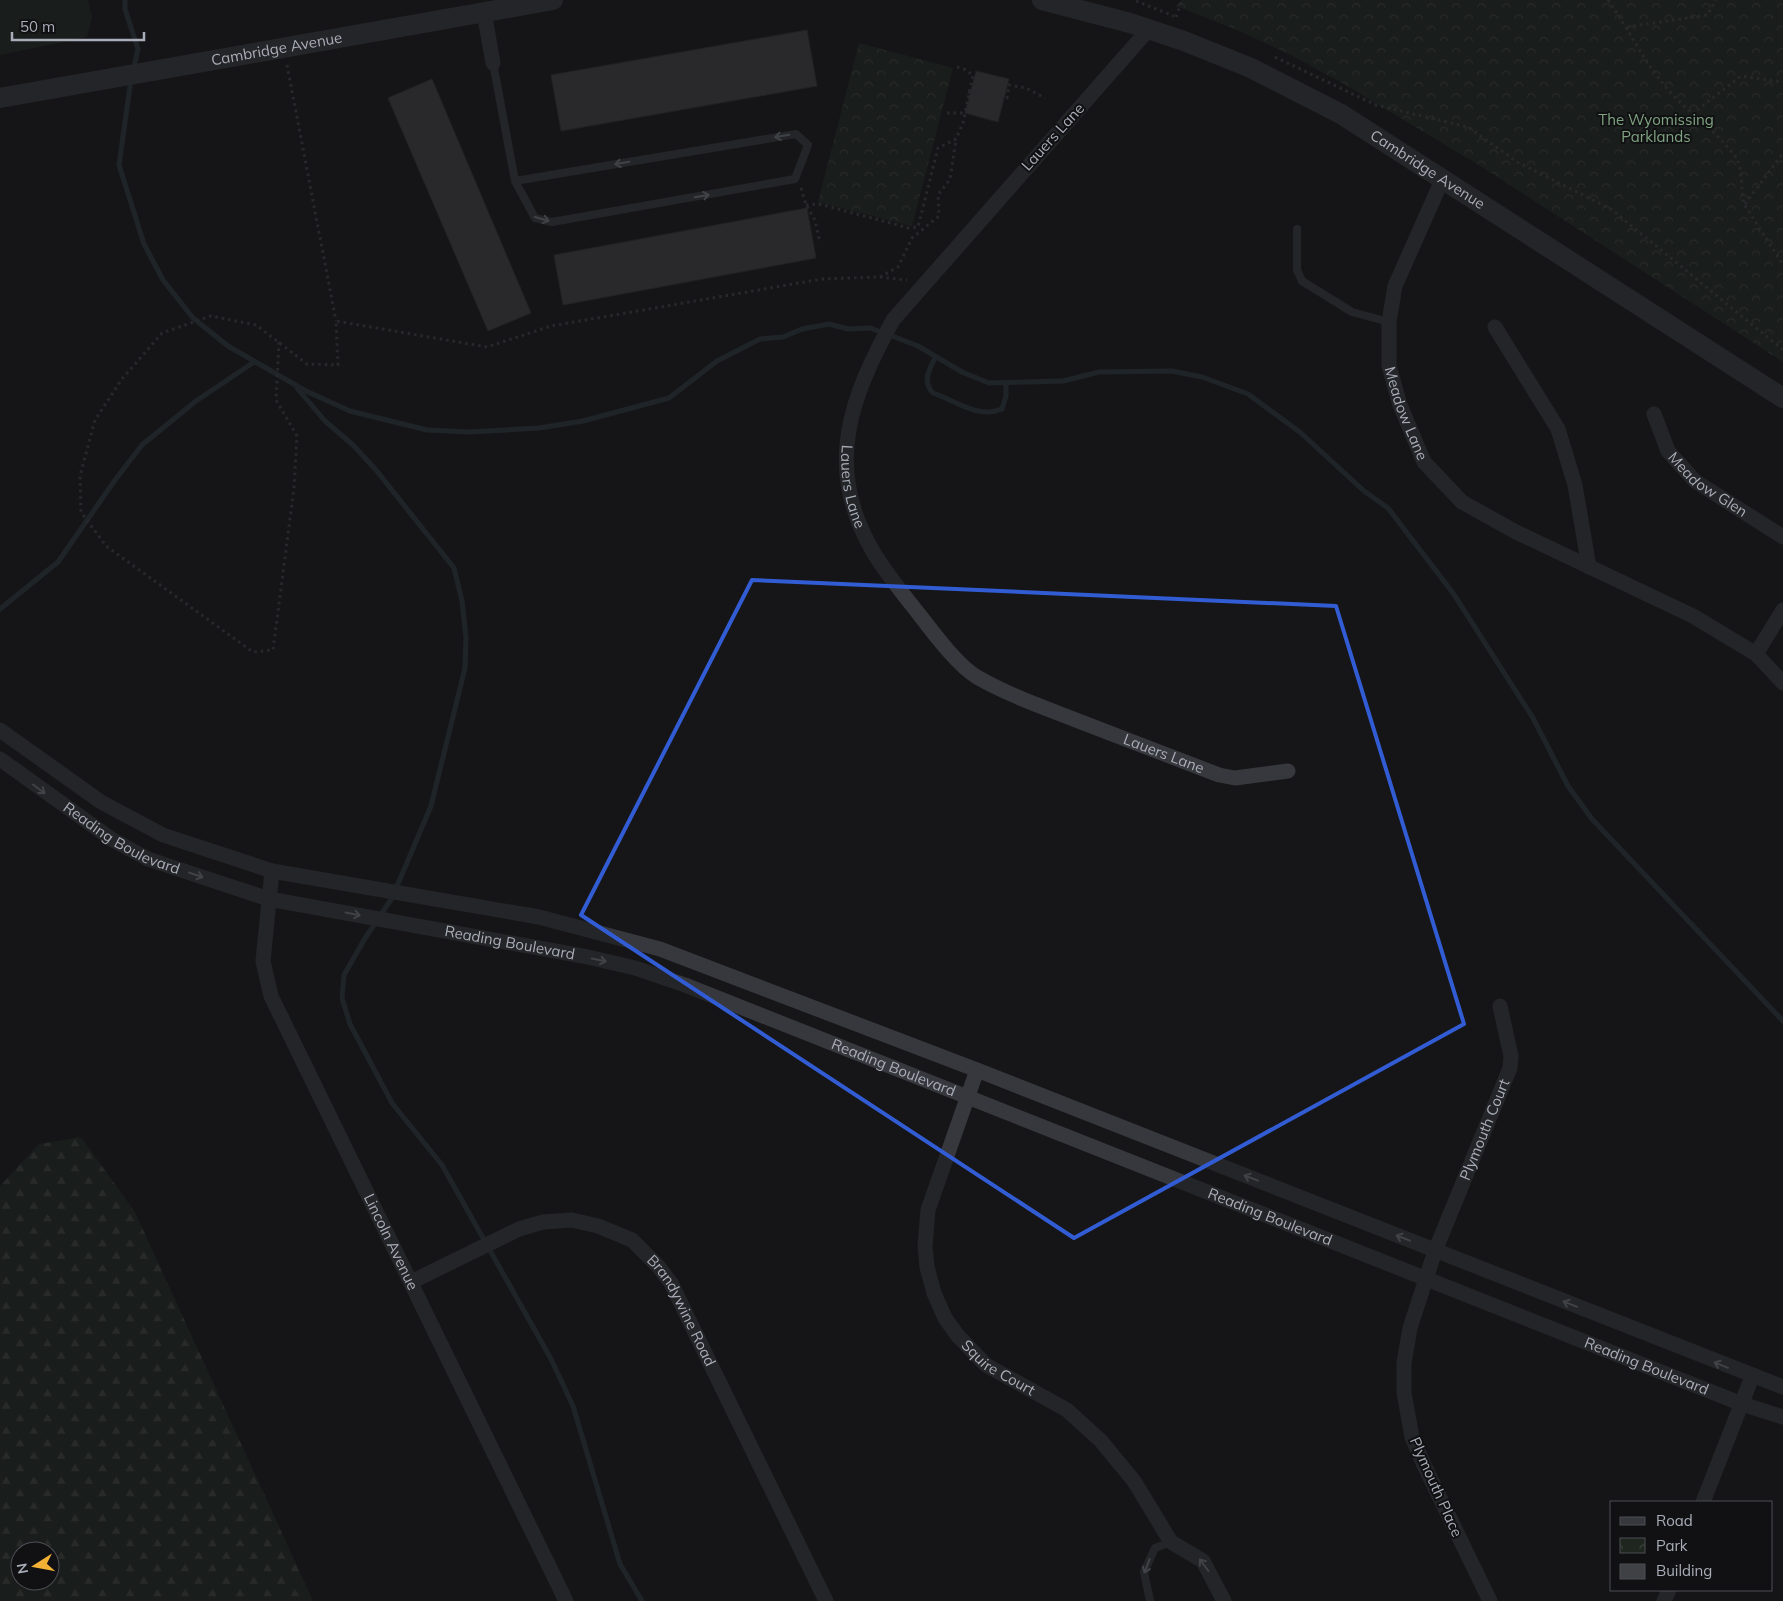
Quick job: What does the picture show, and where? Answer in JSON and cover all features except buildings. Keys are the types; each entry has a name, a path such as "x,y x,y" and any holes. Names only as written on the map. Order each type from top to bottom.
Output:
{"street":[{"name":"Cambridge Avenue","path":"0,98 284,48 482,6 553,0"},
{"name":"Cambridge Avenue","path":"1042,0 1149,29 1226,58 1285,84 1349,119 1444,178 1783,398"},
{"path":"482,6 492,63"},
{"name":"Lauers Lane","path":"1149,29 925,281 893,320 872,357 856,399 845,447 848,474 857,516 880,563 935,634 975,676 1019,698 1219,775 1235,778 1288,771"},
{"name":"Meadow Lane","path":"1444,178 1395,286 1389,322 1389,366 1400,405 1424,462 1462,502 1516,532 1693,616 1756,654 1783,683"},
{"path":"1495,327 1558,429 1575,485 1589,567"},
{"name":"Meadow Glen","path":"1654,414 1668,450 1695,481 1783,537"},
{"path":"1756,654 1783,610"},
{"name":"Reading Boulevard","path":"0,730 101,802 163,835 272,871 539,917 660,949 977,1070 1752,1377 1783,1387"},
{"name":"Reading Boulevard","path":"0,759 50,797 113,840 148,859 269,899 635,968 736,1004 967,1098 1742,1404 1783,1416"},
{"name":"Lincoln Avenue","path":"272,871 263,961 271,996 566,1601"},
{"name":"Plymouth Court","path":"1435,1251 1510,1068 1511,1056 1500,1006"},
{"name":"Squire Court","path":"977,1070 928,1210 925,1246 927,1267 934,1293 946,1318 958,1336 986,1365 1067,1410 1101,1441 1134,1481 1171,1542 1203,1561 1224,1601"},
{"name":"Brandywine Road","path":"411,1282 519,1229 544,1222 582,1221 632,1240 658,1266 671,1283 826,1601"},
{"name":"Plymouth Place","path":"1435,1251 1406,1344 1404,1363 1406,1409 1412,1437 1424,1465 1490,1601"},
{"path":"1703,1501 1752,1377"}],"lane":[{"path":"492,63 516,181 535,218 552,222 795,179 808,145 796,134 516,181"},
{"path":"1297,229 1297,270 1302,281 1352,312 1389,322"},
{"path":"1150,1601 1144,1572 1155,1548 1171,1542"}],"path":[{"path":"1176,17 1182,0"},
{"path":"1608,0 1663,84 1692,114 1729,147 1738,161 1741,194 1744,204 1783,265"},
{"path":"1627,27 1707,15 1716,0"},
{"path":"1136,1 1185,21"},
{"path":"279,342 276,400 298,436 294,488 273,650 253,652 106,546 80,512 80,476 95,420 122,379 162,333 211,316 256,325 279,342 308,364 338,365 336,321 284,48"},
{"path":"1268,55 1376,105 1468,127 1517,162 1611,209 1783,350"},
{"path":"879,277 898,267 912,238 939,216 938,195 950,179 956,139 962,123 973,75 964,69 957,68"},
{"path":"1692,114 1741,76 1783,82"},
{"path":"968,92 1007,98 1009,84 1026,88 1045,98"},
{"path":"946,113 963,113"},
{"path":"806,205 819,204 910,228 918,226 938,148 956,139"},
{"path":"1744,204 1783,153"},
{"path":"795,179 803,190 806,205 815,220 820,243"},
{"path":"336,321 487,347 561,324 822,279 879,277 925,281"}],"highlighted area":[{"path":"752,580 1336,606 1464,1024 1074,1238 581,915"}],"green space":[{"path":"0,0 88,0 92,17 87,37 0,55"},
{"name":"The Wyomissing Parklands","path":"1182,0 1783,0 1783,362 1482,167 1344,84 1291,55 1235,29 1176,6"},
{"path":"859,43 953,68 912,226 818,202"},
{"path":"81,1137 135,1212 313,1601 0,1601 0,1186 39,1144"}],"waterway":[{"path":"125,0 125,9 138,49 133,71"},
{"path":"131,79 119,165 144,244 163,280 193,318 228,346 306,391 350,411 427,430 469,432 539,428 583,421 669,398 717,361 760,339 783,337 802,329 829,324 848,329 870,328 887,334 918,346 962,372 989,383 1063,381 1099,372 1172,371 1202,377 1248,394 1301,433 1364,491 1388,508 1453,593 1533,718 1568,786 1592,819 1783,1021"},
{"path":"935,358 927,380 930,389 933,393 967,408 984,412 1002,409 1006,396 1006,384"},
{"path":"0,609 58,562 115,480 142,445 196,401 254,362"},
{"path":"297,388 325,421 353,445 376,470 454,568 462,601 466,637 465,668 431,806 392,898 364,940 344,975 342,998 350,1024 392,1103 442,1165 551,1359 573,1406 620,1564 642,1601"}]}
